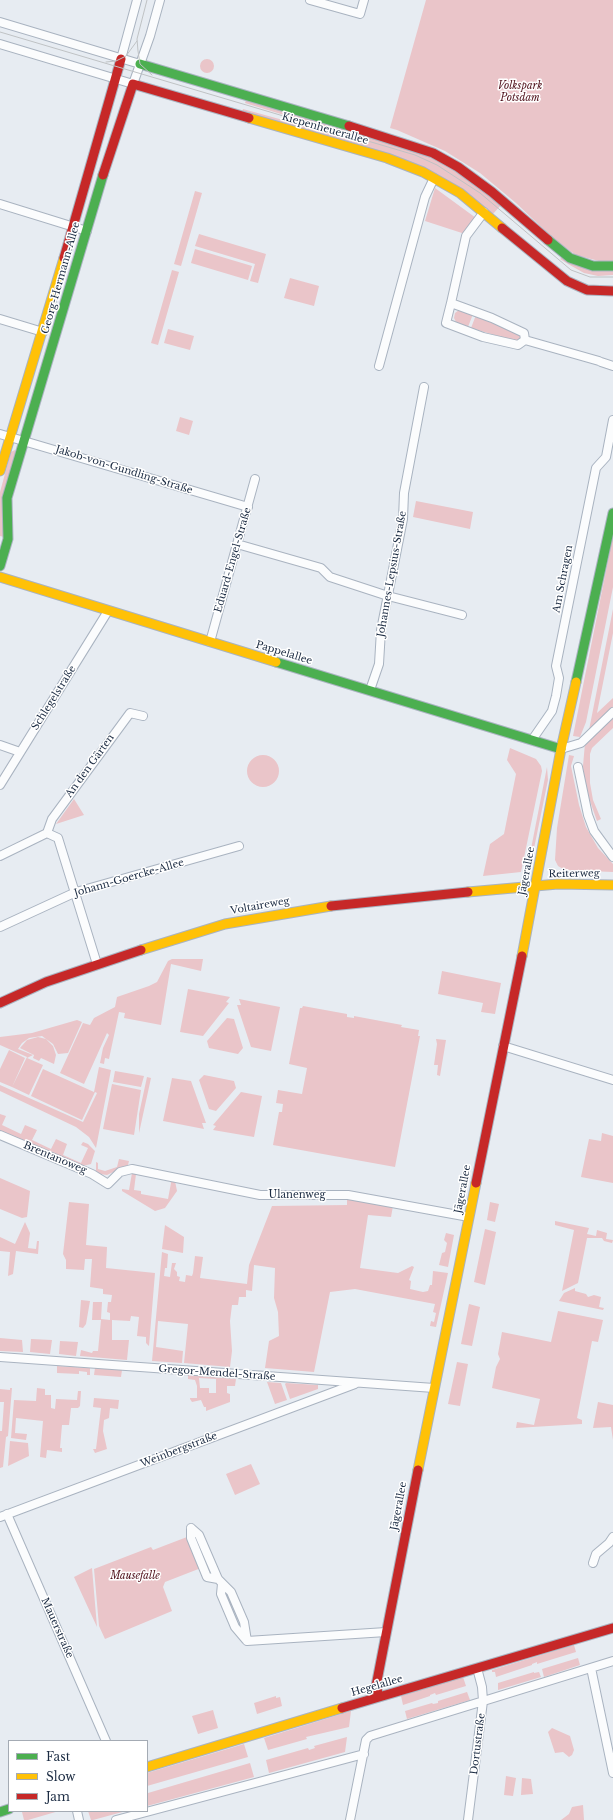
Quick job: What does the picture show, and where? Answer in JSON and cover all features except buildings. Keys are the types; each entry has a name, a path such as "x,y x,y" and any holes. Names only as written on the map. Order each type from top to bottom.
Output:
{"street":[{"name":"Georg-Hermann-Allee","path":"0,471 74,226 136,0"},
{"name":"Georg-Hermann-Allee","path":"0,566 8,539 8,498 24,441 108,160 160,0"},
{"path":"310,0 360,14 364,0"},
{"name":"Kiepenheuerallee","path":"0,22 383,136 433,153 458,167 492,192 566,255 577,261 593,266 613,266"},
{"name":"Kiepenheuerallee","path":"0,44 387,158 434,178 460,193 567,281 587,290 613,291"},
{"path":"379,366 425,196 434,178"},
{"path":"0,204 87,230"},
{"path":"484,212 466,236 446,323 483,337 518,345 526,340 613,366"},
{"path":"451,303 492,318 524,333 526,340"},
{"path":"0,319 43,332"},
{"name":"Johannes-Lepsius-Straße","path":"370,690 379,664 381,630 403,519 404,493 424,387"},
{"name":"Am Schragen","path":"532,740 552,711 556,696 560,678 556,666 596,468 606,457 613,420"},
{"name":"Jakob-von-Gundling-Straße","path":"0,434 248,507"},
{"name":"Eduard-Engel-Straße","path":"210,642 255,479"},
{"path":"561,750 613,513"},
{"path":"237,544 321,568 330,577 388,596 462,615"},
{"name":"Pappelallee","path":"0,577 561,750"},
{"name":"Schlegelstraße","path":"0,786 108,611"},
{"path":"561,750 581,743 613,712"},
{"name":"An den Gärten","path":"47,833 52,819 130,713 143,716"},
{"path":"0,745 20,752"},
{"name":"Jägerallee","path":"379,1697 376,1686 386,1632 536,886 561,750"},
{"path":"578,767 588,816 597,836 613,857"},
{"path":"0,856 47,833 58,838 76,892 97,964"},
{"name":"Johann-Goercke-Allee","path":"0,927 76,892 239,846"},
{"name":"Reiterweg","path":"536,886 613,885"},
{"name":"Voltaireweg","path":"0,1002 46,982 97,964 225,924 346,904 536,886"},
{"path":"503,1046 613,1080"},
{"name":"Brentanoweg","path":"0,1135 92,1174 108,1184"},
{"name":"Ulanenweg","path":"108,1184 120,1172 132,1169 260,1195 348,1195 469,1217"},
{"name":"Gregor-Mendel-Straße","path":"0,1358 434,1388"},
{"name":"Weinbergstraße","path":"4,1516 358,1383"},
{"name":"Mauerstraße","path":"4,1516 106,1740"},
{"path":"220,1582 200,1535 191,1528 190,1538 207,1576 220,1582 231,1592 244,1622 247,1640 386,1632"},
{"path":"593,1563 596,1554 609,1546 613,1537"},
{"name":"Hegelallee","path":"148,1767 613,1628"},
{"path":"350,1820 368,1738 613,1661"},
{"name":"Dortustraße","path":"468,1820 483,1701 482,1687 477,1668"},
{"path":"591,1668 613,1772"},
{"path":"148,1811 364,1754"},
{"path":"116,1820 146,1812"}],"green space":[{"name":"Volkspark Potsdam","path":"426,0 613,0 613,261 599,261 576,255 555,240 516,203 480,173 445,151 390,128"},
{"path":"204,59 210,59 214,63 214,69 210,73 204,73 200,69 200,63"},
{"path":"246,100 408,147 445,163 502,204 492,215 456,187 242,113 243,109 283,120 284,115 245,103"},
{"path":"435,188 476,218 465,234 425,221"},
{"path":"195,191 202,193 181,266 174,264"},
{"path":"199,234 266,254 258,283 250,281 255,264 195,246"},
{"path":"195,249 252,266 248,280 191,263"},
{"path":"563,256 613,270 613,275 598,276 584,273 560,259"},
{"path":"172,270 179,272 158,345 151,343"},
{"path":"290,278 319,286 314,306 284,298"},
{"path":"459,310 473,314 468,327 456,322 454,318 455,313"},
{"path":"476,315 521,334 522,338 518,342 471,328"},
{"path":"168,329 194,336 190,350 164,343"},
{"path":"180,417 193,421 189,435 176,431"},
{"path":"15,450 16,454 4,537 0,536 0,492 11,452"},
{"path":"416,501 473,512 470,529 413,517"},
{"path":"613,536 613,587 586,722 580,737 573,736"},
{"path":"613,609 613,633 597,713 613,698 613,707 589,730"},
{"path":"613,717 613,728 592,748 590,754 590,783 593,800 601,819 597,821 584,784 583,766 585,743"},
{"path":"510,748 536,759 541,766 542,771 521,872 483,876 490,844 504,834 516,774 507,760"},
{"path":"263,755 274,760 279,771 274,782 263,787 252,782 247,771 252,760"},
{"path":"569,755 574,756 571,766 579,805 586,827 598,848 613,864 613,872 565,870 558,866 555,860 557,828"},
{"path":"547,767 548,780 530,868 528,867 530,854"},
{"path":"74,799 84,815 56,824"},
{"path":"172,959 203,959 201,971 171,964 161,1025 124,1018 125,1013 119,1012 109,1059 105,1058 104,1064 100,1063 103,1048 109,1035 107,1033 84,1084 60,1073 83,1023 90,1025 94,1018 115,1007 117,997 157,982 168,961"},
{"path":"442,971 501,983 495,1014 481,1012 483,1003 438,994"},
{"path":"188,989 230,997 226,1002 229,1003 203,1036 180,1032"},
{"path":"239,999 280,1007 271,1051 251,1047 237,1005 241,1005"},
{"path":"303,1006 347,1014 347,1017 354,1018 354,1016 402,1025 401,1027 419,1030 418,1036 420,1036 395,1167 273,1145 279,1112 282,1112 283,1104 276,1103 278,1090 302,1094 307,1068 289,1064 300,1008"},
{"path":"227,1018 234,1019 243,1048 238,1054 209,1048 207,1041"},
{"path":"77,1020 82,1022 68,1053 58,1054 53,1044 42,1036 29,1038 22,1043 18,1049 33,1055 27,1058 43,1065 29,1095 12,1087 27,1057 0,1045 0,1037 32,1033"},
{"path":"38,1037 46,1039 53,1046 56,1055 54,1064 41,1058 39,1061 33,1058 34,1055 20,1048 27,1040"},
{"path":"436,1039 446,1040 440,1076 437,1075 438,1065 434,1065 437,1044"},
{"path":"9,1050 25,1058 12,1087 0,1082 0,1069"},
{"path":"99,1067 111,1070 96,1148 89,1137 76,1127 0,1091 0,1085 83,1122 97,1093 95,1092 82,1120 31,1096 43,1069 94,1092"},
{"path":"115,1071 144,1076 141,1087 113,1082"},
{"path":"204,1075 234,1081 236,1088 216,1111 209,1109 199,1080"},
{"path":"147,1077 151,1078 139,1133 139,1114"},
{"path":"172,1078 191,1081 206,1123 202,1123 204,1129 163,1121"},
{"path":"112,1084 141,1090 134,1135 103,1129"},
{"path":"241,1092 262,1096 254,1137 213,1130 216,1126 213,1125"},
{"path":"0,1114 6,1116 2,1125 21,1134 25,1125 37,1130 32,1140 51,1149 56,1139 67,1144 63,1155 81,1163 88,1148 81,1145 83,1142 88,1144 95,1151 91,1164 83,1166 0,1131"},
{"path":"602,1133 613,1136 613,1183 581,1177 589,1139 601,1141"},
{"path":"119,1159 129,1161 128,1165 107,1175 100,1174 96,1171 96,1162 98,1163 98,1169 105,1171 117,1167"},
{"path":"132,1173 136,1174 134,1190 141,1191 141,1194 168,1199 171,1183 170,1180 175,1181 177,1191 165,1208 155,1211 122,1191 122,1189 129,1190"},
{"path":"0,1178 30,1191 27,1217 22,1218 0,1209"},
{"path":"347,1198 393,1206 391,1217 368,1215 360,1268 398,1273 412,1266 414,1267 409,1280 411,1281 410,1289 423,1292 428,1291 430,1285 432,1285 433,1271 448,1273 436,1327 430,1326 431,1321 434,1322 436,1313 433,1312 435,1304 355,1289 330,1292 314,1372 265,1368 269,1341 279,1336 278,1312 274,1298 275,1268 254,1265 252,1291 246,1290 246,1297 239,1297 238,1305 232,1305 230,1321 232,1351 230,1367 184,1363 188,1324 158,1321 156,1347 183,1351 182,1363 152,1361 162,1252 168,1254 167,1268 165,1268 164,1276 170,1277 172,1263 176,1263 174,1269 177,1272 177,1276 180,1277 179,1281 185,1282 186,1275 192,1276 195,1256 203,1257 200,1278 247,1284 249,1265 272,1206 347,1205"},
{"path":"69,1202 89,1204 86,1245 107,1247 106,1268 155,1273 149,1346 146,1343 146,1337 137,1336 139,1317 131,1316 130,1321 112,1320 112,1340 129,1340 127,1360 80,1356 81,1350 92,1353 93,1351 98,1351 101,1320 92,1320 93,1302 102,1302 101,1319 110,1320 110,1313 107,1312 108,1302 111,1302 112,1295 103,1294 103,1289 90,1287 92,1259 85,1259 84,1270 66,1269 66,1260 63,1254"},
{"path":"490,1202 499,1204 495,1222 487,1220"},
{"path":"555,1221 589,1228 587,1234 596,1236 597,1230 607,1233 606,1239 613,1240 612,1243 604,1241 602,1238 587,1238 578,1283 562,1291 574,1230 555,1225"},
{"path":"25,1222 30,1233 28,1248 36,1249 37,1241 39,1241 38,1254 16,1251 13,1274 8,1276 10,1252 0,1251 0,1237 15,1244"},
{"path":"165,1225 184,1237 183,1253 162,1249"},
{"path":"485,1229 496,1232 485,1285 474,1282"},
{"path":"446,1233 454,1235 448,1267 439,1265 442,1253 445,1252 447,1243 444,1240"},
{"path":"575,1288 575,1291 586,1294 588,1297 594,1295 601,1297 599,1307 604,1308 603,1310 559,1301 564,1293"},
{"path":"81,1300 90,1301 86,1324 83,1328 79,1327"},
{"path":"469,1304 480,1307 472,1346 461,1344"},
{"path":"558,1311 603,1320 598,1342 592,1341 577,1418 582,1420 582,1424 516,1428 517,1422 534,1425 540,1399 492,1388 496,1367 500,1359 498,1354 502,1332 551,1342"},
{"path":"0,1338 22,1340 23,1352 0,1351"},
{"path":"31,1339 52,1340 50,1354 30,1352"},
{"path":"60,1341 78,1342 76,1356 59,1354"},
{"path":"457,1362 468,1364 460,1406 448,1404"},
{"path":"57,1366 90,1368 90,1375 87,1375 87,1372 79,1371 79,1374 57,1373"},
{"path":"95,1368 122,1370 121,1377 94,1375"},
{"path":"188,1375 236,1379 235,1386 227,1386 227,1393 230,1394 230,1402 206,1411 206,1407 204,1407 201,1400 192,1402 190,1399 197,1398 197,1386 195,1380 188,1379","holes":["199,1378 216,1379 216,1393 209,1393 209,1388 200,1388"]},
{"path":"267,1382 281,1383 287,1400 275,1404"},
{"path":"285,1384 318,1385 318,1389 290,1399"},
{"path":"10,1388 12,1388 8,1436 6,1437 3,1467 0,1468 0,1431 2,1431 4,1402 0,1402 0,1389 10,1390"},
{"path":"37,1388 45,1389 45,1395 51,1395 51,1408 55,1409 56,1399 77,1400 78,1391 81,1391 80,1406 78,1408 71,1408 69,1425 62,1425 60,1448 62,1448 62,1452 47,1450 46,1458 40,1457 43,1421 16,1418 15,1433 27,1434 26,1440 11,1438 14,1400 36,1401"},
{"path":"94,1398 119,1400 118,1409 110,1408 109,1418 104,1420 103,1431 107,1449 95,1453 93,1449 96,1449 101,1408 93,1407"},
{"path":"598,1402 613,1405 613,1440 611,1427 593,1428"},
{"path":"10,1441 28,1443 29,1456 8,1466"},
{"path":"251,1464 260,1484 235,1495 226,1474"},
{"name":"Mausefalle","path":"187,1537 201,1568 165,1582 163,1587 172,1611 105,1639 99,1626 94,1569 151,1547 153,1550"},
{"path":"92,1568 97,1627 74,1577"},
{"path":"574,1645 576,1652 537,1664 537,1662 496,1677 495,1672 492,1672 492,1670"},
{"path":"578,1658 580,1665 544,1677 542,1669"},
{"path":"534,1672 539,1672 541,1677 498,1690 498,1683"},
{"path":"463,1677 466,1686 436,1695 435,1693 403,1705 401,1696"},
{"path":"467,1692 470,1700 407,1719 405,1711 432,1703 438,1703 438,1701"},
{"path":"276,1696 276,1698 280,1697 282,1706 257,1714 254,1703"},
{"path":"213,1710 218,1728 198,1734 192,1716"},
{"path":"351,1711 349,1727 306,1737 307,1739 268,1750 264,1738"},
{"path":"552,1728 570,1736 574,1750 572,1755 569,1757 563,1752 555,1753 548,1732"},
{"path":"347,1737 345,1752 269,1773 266,1760 308,1748 309,1750 315,1748 314,1746"},
{"path":"244,1744 248,1757 148,1786 148,1773"},
{"path":"250,1763 254,1777 148,1806 148,1793"},
{"path":"506,1776 516,1778 513,1796 504,1795"},
{"path":"522,1778 531,1779 533,1794 521,1795"},
{"path":"583,1805 584,1820 561,1820 569,1814 572,1807"},
{"path":"22,1812 56,1812 28,1820 24,1820"},
{"path":"88,1812 122,1812 93,1820 91,1820"}],"tram line":[{"path":"147,0 137,39 140,64 152,75"},
{"path":"0,32 415,155 437,165 480,193 571,270 590,277 613,277"},
{"path":"106,62 116,61 126,56 137,41"}],"traffic: fast":[{"path":"140,64 349,126"},
{"path":"0,566 8,539 7,498 103,175"},
{"path":"548,240 570,258 593,266 613,266"},
{"path":"576,682 613,513"},
{"path":"276,662 561,749"},
{"path":"0,1812 8,1809"}],"traffic: slow":[{"path":"249,118 387,158 423,172 460,193 502,228"},
{"path":"0,471 64,258"},
{"path":"0,577 276,662"},
{"path":"522,956 561,749 576,682"},
{"path":"468,892 558,884 613,885"},
{"path":"141,950 225,924 331,906"},
{"path":"418,1470 476,1183"},
{"path":"148,1767 342,1708"}],"traffic: jam":[{"path":"64,258 121,59"},
{"path":"103,175 133,84 249,118"},
{"path":"349,126 433,153 458,167 492,192 548,240"},
{"path":"502,228 567,281 587,290 613,291"},
{"path":"331,906 468,892"},
{"path":"0,1003 46,982 141,950"},
{"path":"476,1183 522,956"},
{"path":"342,1708 379,1697 376,1686 418,1470"},
{"path":"379,1697 613,1628"}]}
